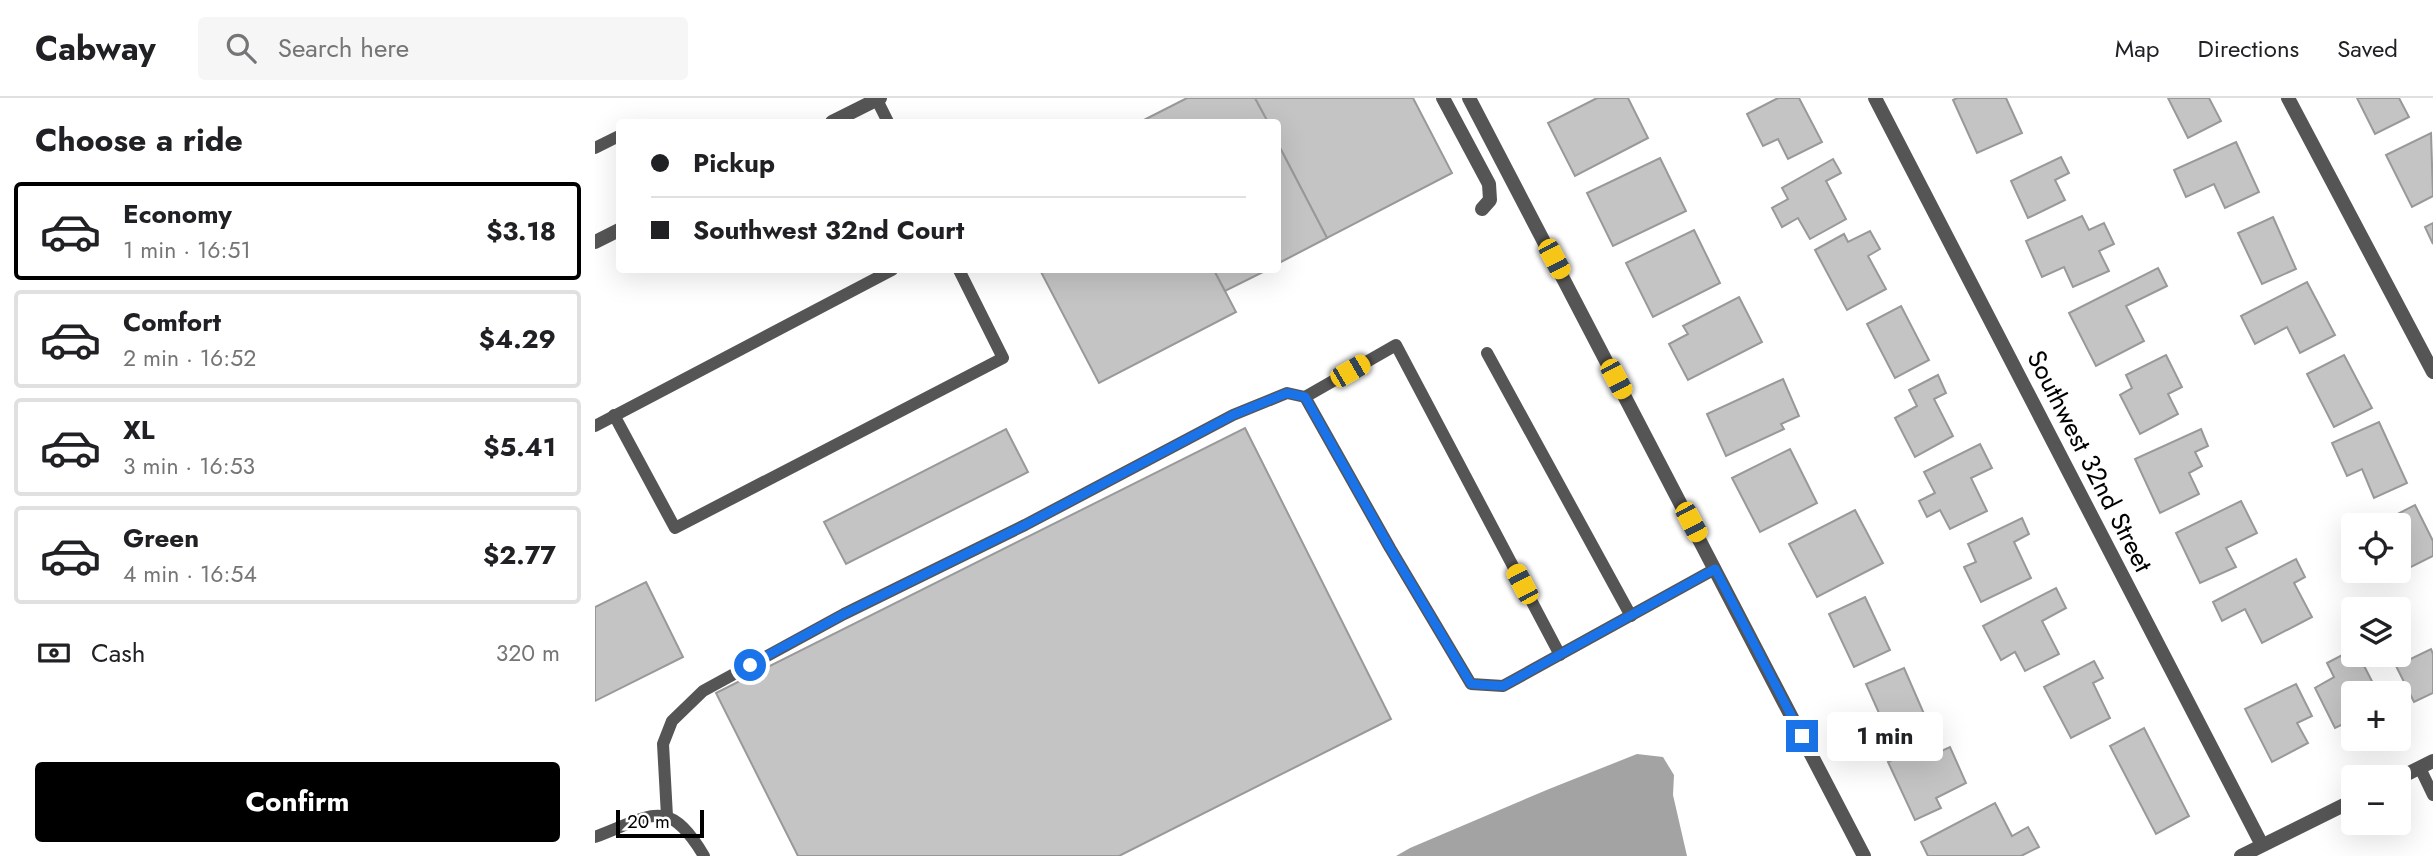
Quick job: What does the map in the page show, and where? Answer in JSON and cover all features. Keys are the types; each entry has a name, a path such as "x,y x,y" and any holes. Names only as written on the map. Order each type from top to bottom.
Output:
{"street":[{"path":"1443,98 1489,184 1490,200 1482,209"},
{"path":"1469,98 1864,856"},
{"name":"Southwest 32nd Street","path":"1875,98 2262,845"},
{"path":"2288,98 2433,372"},
{"path":"838,119 879,99"},
{"path":"595,242 616,232"},
{"path":"2241,856 2341,806"}],"lane":[{"path":"879,99 887,119"},
{"path":"595,148 616,137"},
{"path":"595,426 887,273"},
{"path":"614,415 675,528 1003,358 960,273"},
{"path":"667,816 663,744 672,721 703,691 844,614 1025,525 1233,415 1287,393 1305,397 1396,345 1560,655"},
{"path":"1487,353 1631,616"},
{"path":"1305,397 1471,684 1503,686 1715,569"},
{"path":"2426,765 2433,796"},
{"path":"595,837 652,815 667,816 691,835 704,856"}],"shaded area":[{"path":"1637,754 1663,757 1674,775 1673,795 1687,856 1396,856 1549,789"}],"building":[{"path":"1187,98 1255,98 1266,119 1146,119"},
{"path":"1255,98 1413,98 1452,173 1327,238 1281,150 1281,119 1266,119"},
{"path":"1597,98 1628,98 1648,138 1575,176 1548,123"},
{"path":"1778,98 1799,98 1822,142 1788,159 1778,139 1763,146 1747,114"},
{"path":"2006,98 2022,133 1977,153 1953,100"},
{"path":"2168,98 2209,98 2221,121 2188,138"},
{"path":"2357,98 2399,98 2409,117 2375,134"},
{"path":"2431,133 2433,196 2412,207 2386,155"},
{"path":"2236,142 2259,192 2225,208 2214,184 2186,197 2174,170"},
{"path":"1281,150 1327,238 1281,262"},
{"path":"2061,157 2069,173 2055,180 2065,200 2028,218 2011,181"},
{"path":"1660,158 1686,211 1613,246 1587,193"},
{"path":"1833,159 1841,173 1826,181 1846,219 1810,239 1798,218 1782,227 1772,208 1788,199 1782,188"},
{"path":"2082,216 2089,230 2104,223 2114,244 2099,251 2109,271 2073,287 2064,267 2042,277 2026,241"},
{"path":"2273,217 2296,269 2262,284 2238,233"},
{"path":"2433,223 2433,244 2425,227"},
{"path":"1694,230 1720,283 1653,317 1626,263"},
{"path":"1870,231 1880,249 1868,256 1886,289 1847,310 1815,250 1844,234 1848,242"},
{"path":"2158,268 2167,286 2126,306 2144,341 2096,366 2069,313"},
{"path":"1042,273 1216,273 1236,312 1099,383"},
{"path":"1216,273 1261,273 1225,291"},
{"path":"2307,282 2335,335 2300,353 2287,327 2255,344 2241,316"},
{"path":"1739,297 1762,342 1688,380 1669,344 1688,334 1683,326"},
{"path":"1901,306 1929,360 1895,378 1867,324"},
{"path":"2166,355 2182,387 2168,394 2178,414 2140,434 2120,395 2132,388 2126,375"},
{"path":"2344,355 2372,408 2334,427 2307,374"},
{"path":"1938,375 1946,393 1934,399 1953,436 1915,457 1895,418 1917,406 1909,390"},
{"path":"1783,379 1799,416 1781,424 1784,429 1726,456 1707,414"},
{"path":"2379,422 2407,483 2374,498 2362,469 2347,476 2332,443"},
{"path":"1245,428 1391,719 1119,856 798,856 716,693"},
{"path":"1006,429 1028,472 846,564 824,522"},
{"path":"2201,429 2208,446 2195,452 2202,466 2189,473 2199,494 2160,513 2135,459"},
{"path":"1980,444 1992,468 1971,478 1987,511 1950,529 1940,510 1927,517 1919,501 1935,493 1924,472"},
{"path":"1790,449 1817,503 1760,532 1732,478"},
{"path":"2241,501 2257,533 2226,548 2236,567 2200,583 2176,533"},
{"path":"2415,505 2433,541 2433,556 2411,567 2411,513 2399,513"},
{"path":"1855,510 1883,563 1817,597 1789,544"},
{"path":"2022,518 2029,534 2014,542 2031,578 1981,602 1964,567 1976,562 1968,544"},
{"path":"2296,559 2305,577 2294,583 2312,617 2262,643 2245,609 2222,621 2213,602"},
{"path":"646,582 683,657 595,701 595,607"},
{"path":"2056,588 2066,608 2042,621 2059,654 2025,671 2015,652 2001,660 1983,626"},
{"path":"1865,597 1890,650 1854,667 1829,614"},
{"path":"2431,649 2433,654 2433,693 2414,702 2411,696 2411,681 2404,681 2396,667 2411,667 2411,659"},
{"path":"2341,656 2341,667 2365,667 2372,681 2341,681 2341,725 2335,728 2315,688 2334,677 2327,663"},
{"path":"2094,661 2103,678 2093,683 2110,718 2071,738 2044,687"},
{"path":"1904,668 1928,723 1891,740 1866,684"},
{"path":"2296,684 2312,716 2297,723 2308,743 2272,762 2245,709"},
{"path":"2144,728 2189,816 2156,834 2110,746"},
{"path":"1919,747 1924,759 1950,747 1966,783 1936,798 1941,808 1915,820 1888,762"},
{"path":"1995,803 2012,836 2028,827 2039,847 2021,856 1928,856 1921,842"}],"route":[{"path":"750,665 1233,415 1287,393 1305,397 1471,684 1503,686 1715,569 1802,736"}]}
